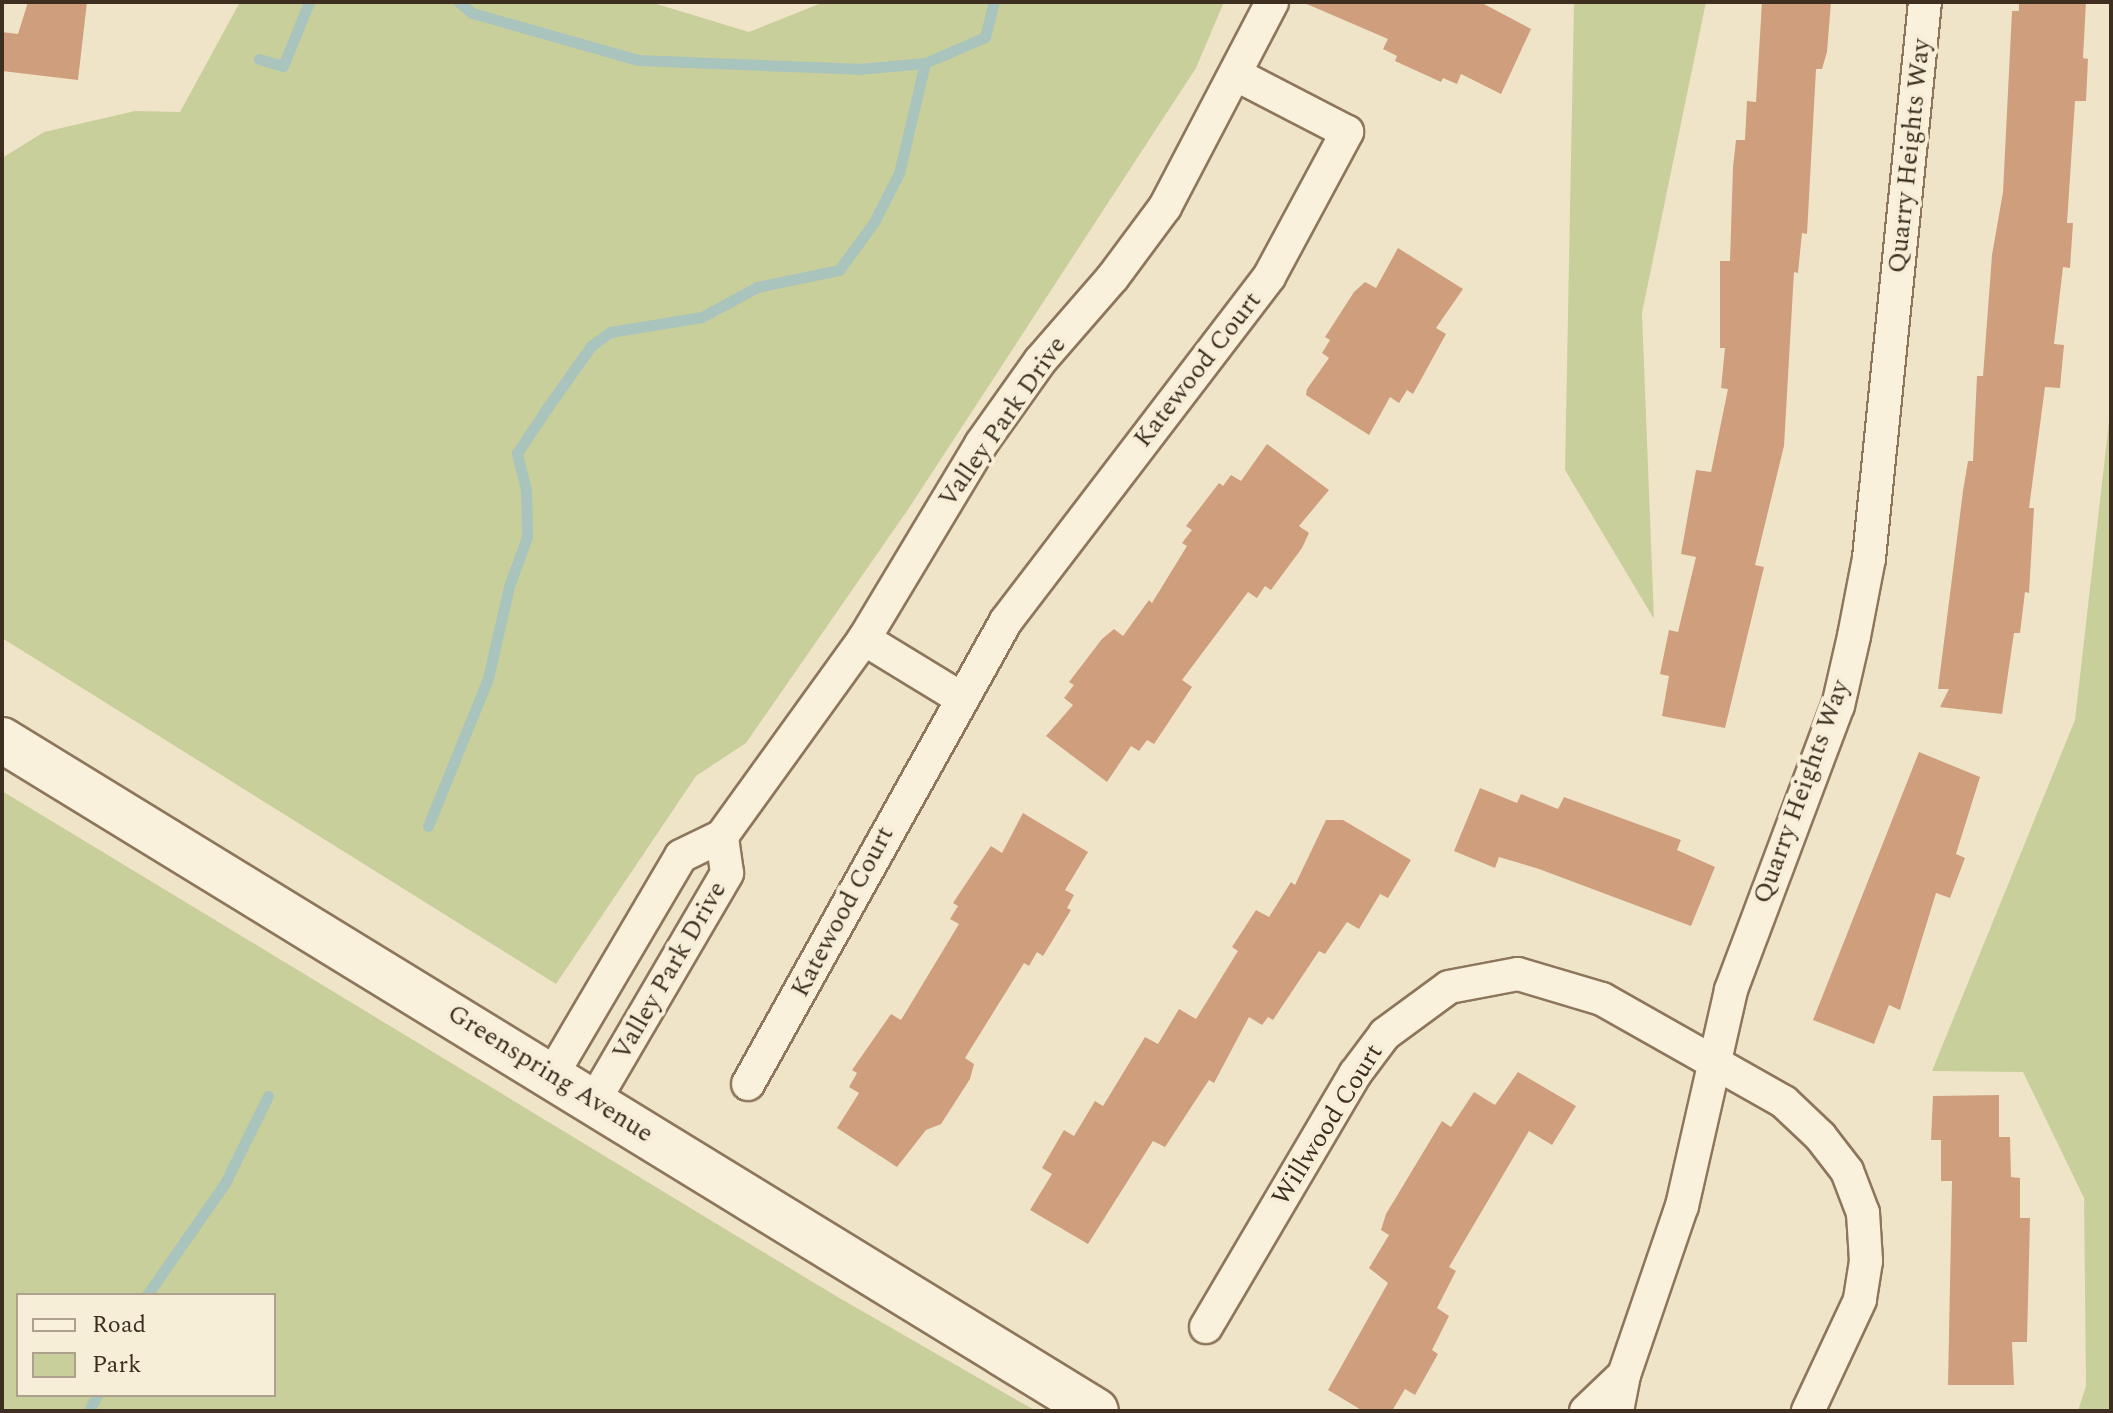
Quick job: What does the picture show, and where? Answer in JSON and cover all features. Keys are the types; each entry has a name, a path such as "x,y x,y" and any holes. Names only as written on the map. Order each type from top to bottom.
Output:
{"main road":[{"name":"Greenspring Avenue","path":"2,740 1096,1411"}],"street":[{"name":"Valley Park Drive","path":"552,1075 681,856 722,836 864,639 981,444 1040,361 1113,277 1165,207 1237,75 1272,2"},
{"name":"Quarry Heights Way","path":"1617,1411 1624,1375 1682,1206 1731,990 1838,706 1854,636 1869,558 1925,2"},
{"name":"Katewood Court","path":"748,1084 959,697 1059,546 1209,362 1269,277 1347,132 1237,75"},
{"path":"864,639 959,697"},
{"name":"Valley Park Drive","path":"594,1101 727,873 722,836"},
{"name":"Willwood Court","path":"1206,1327 1355,1074 1385,1034 1449,987 1518,974 1558,982 1602,999 1784,1102 1820,1136 1847,1171 1863,1213 1866,1261 1860,1300 1808,1411"},
{"name":"Quarry Heights Way","path":"1586,1411 1624,1375"}],"green space":[{"path":"240,2 650,2 749,32 824,2 1224,2 1196,68 909,508 746,743 696,776 556,984 2,638 2,158 44,132 135,111 180,112"},
{"path":"1574,2 1706,2 1642,313 1654,619 1565,470"},
{"path":"2111,404 2111,1411 2078,1411 2086,1386 2084,1198 2023,1072 1932,1071 2075,720"},
{"path":"2,791 836,1296 1036,1411 2,1411"}],"building":[{"path":"28,2 87,2 78,80 2,71 2,32 18,34"},
{"path":"1302,2 1480,2 1531,29 1501,94 1461,74 1457,84 1443,78 1441,82 1395,61 1397,56 1383,49 1388,39"},
{"path":"1762,2 1831,2 1827,52 1822,69 1816,69 1807,234 1802,233 1798,273 1794,272 1784,446 1755,565 1764,567 1725,728 1662,716 1669,676 1660,674 1669,630 1678,632 1696,557 1681,554 1696,470 1711,472 1728,389 1721,388 1725,348 1720,348 1720,261 1730,261 1736,140 1745,140 1747,101 1756,102"},
{"path":"2019,2 2086,2 2083,58 2088,59 2086,101 2075,101 2067,223 2073,223 2070,268 2063,267 2054,344 2064,345 2060,388 2045,387 2029,508 2034,508 2029,593 2025,592 2020,633 2014,633 2002,714 1940,707 1949,689 1938,689 1963,491 1968,461 1973,461 1977,376 1983,376 1992,255 2003,192 2012,11 2019,11"},
{"path":"1398,248 1463,289 1436,328 1446,334 1413,394 1407,390 1399,403 1390,397 1369,435 1306,395 1329,358 1322,353 1330,340 1325,337 1354,292 1365,282 1376,288"},
{"path":"1267,444 1329,490 1299,526 1309,533 1302,548 1271,590 1265,586 1257,598 1248,592 1182,680 1192,687 1154,744 1147,740 1139,751 1131,746 1107,782 1046,736 1073,705 1064,698 1074,685 1069,682 1102,639 1114,629 1123,636 1149,600 1152,603 1187,546 1182,543 1192,530 1186,526 1219,483 1223,486 1231,475 1241,481"},
{"path":"1919,752 1980,777 1956,854 1965,858 1950,898 1936,893 1900,1010 1889,1005 1874,1044 1813,1020"},
{"path":"1480,788 1517,803 1521,794 1558,809 1564,797 1681,840 1677,850 1715,867 1691,926 1539,869 1499,857 1495,868 1454,851"},
{"path":"1023,813 1088,852 1065,890 1074,895 1067,908 1071,910 1043,956 1037,952 1029,966 1024,963 965,1058 974,1064 970,1079 941,1124 926,1130 897,1167 837,1128 859,1093 849,1087 857,1073 852,1070 891,1014 901,1020 959,924 950,919 958,906 953,903 991,846 1002,853"},
{"path":"1326,820 1343,820 1411,860 1388,898 1380,894 1359,929 1347,922 1325,954 1319,951 1273,1020 1268,1017 1262,1025 1249,1017 1214,1083 1209,1080 1165,1147 1153,1141 1088,1244 1030,1210 1052,1174 1042,1168 1064,1130 1074,1136 1095,1101 1103,1106 1145,1037 1158,1044 1179,1009 1196,1019 1238,951 1232,947 1256,910 1269,917 1291,882 1295,885"},
{"path":"1518,1072 1576,1106 1552,1145 1529,1131 1449,1267 1456,1271 1437,1308 1449,1316 1432,1350 1438,1354 1415,1395 1405,1389 1392,1411 1363,1411 1328,1390 1388,1283 1369,1268 1389,1235 1381,1230 1386,1214 1442,1121 1451,1127 1474,1092 1495,1105"},
{"path":"1999,1095 1999,1137 2010,1137 2011,1177 2020,1178 2020,1218 2030,1218 2027,1342 2012,1342 2014,1385 1948,1385 1952,1181 1941,1181 1941,1140 1931,1140 1933,1096"}],"waterway":[{"path":"259,59 283,66 309,2"},
{"path":"459,2 472,13 638,60 859,69 925,63"},
{"path":"428,826 488,678 509,586 527,537 526,490 517,453 547,408 591,346 610,332 702,317 757,287 839,270 874,222 899,173 925,63 985,37 994,2"},
{"path":"148,1293 225,1183 268,1096"},
{"path":"89,1411 96,1397"}]}
